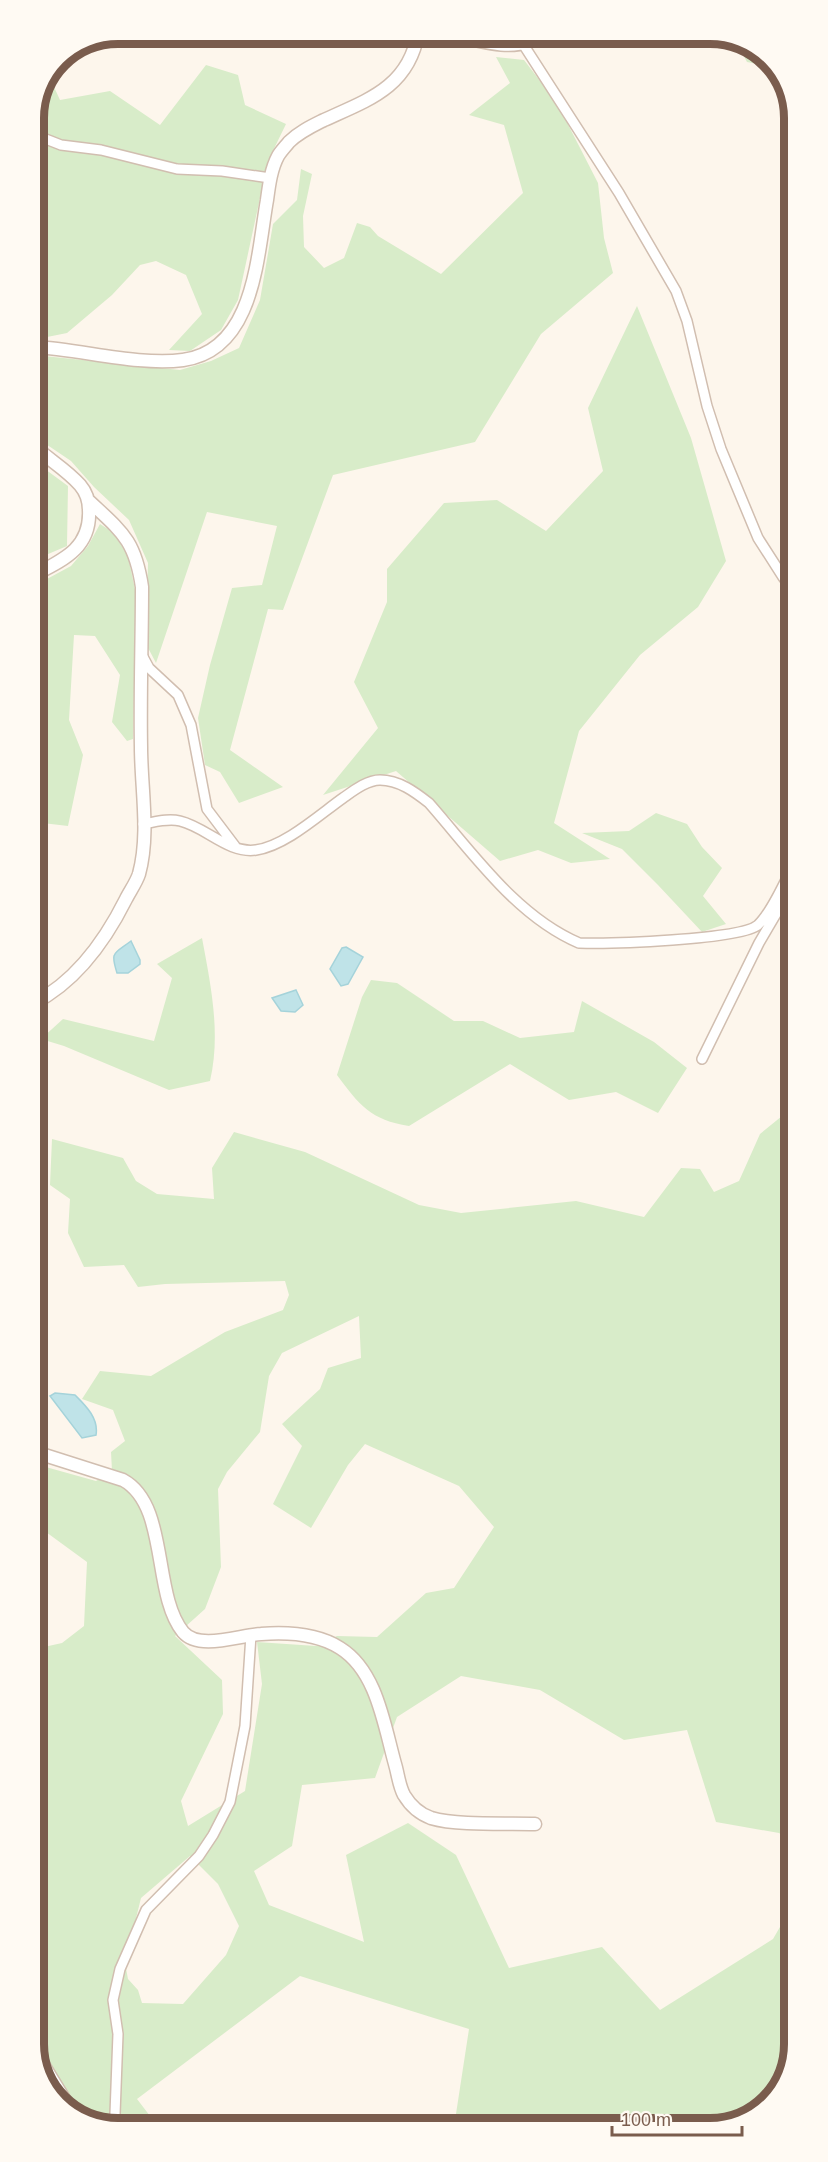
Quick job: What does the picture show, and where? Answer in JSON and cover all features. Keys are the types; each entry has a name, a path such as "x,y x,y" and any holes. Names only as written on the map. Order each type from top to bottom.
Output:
{"street":[{"path":"44,348 155,361 183,360 218,345 233,329 244,310 251,291 270,178 278,155 292,139 308,128 377,96 393,83 409,63 416,44"},
{"path":"488,44 509,47 523,44 619,193 676,291 687,321 707,406 721,449 758,538 784,578"},
{"path":"44,138 61,145 101,150 177,169 222,171 270,178"},
{"path":"44,455 81,486 89,501 114,524 129,542 138,563 142,587 141,746 144,837 138,875 116,919 92,955 73,976 44,998"},
{"path":"44,569 73,553 84,539 90,523 89,501"},
{"path":"142,654 149,668 178,695 191,725 207,809 237,849"},
{"path":"143,824 178,820 237,849 256,850 288,837 359,787 378,780 394,782 429,803 511,897 533,917 561,935 579,943 719,936 743,932 758,925 775,901 784,883"},
{"path":"702,1059 759,943 784,900"},
{"path":"44,1455 123,1480 138,1492 145,1502 153,1530 173,1619 185,1635 201,1641 263,1633 319,1637 351,1656 363,1670 374,1693 403,1794 417,1811 446,1821 535,1824"},
{"path":"115,2118 118,2034 113,2000 120,1969 146,1910 199,1856 230,1802 245,1726 250,1635"}],"green space":[{"path":"740,50 762,65 747,62"},
{"path":"496,57 524,60 557,103 598,183 604,238 613,273 541,334 475,442 333,475 283,610 268,609 230,750 283,787 239,803 220,772 205,765 198,718 210,665 232,588 262,585 277,526 207,512 156,663 146,644 148,563 129,520 94,487 71,461 44,443 44,356 180,370 211,361 239,348 260,300 273,224 297,200 301,169 312,174 303,216 304,247 324,268 344,258 357,223 370,227 378,236 441,274 523,193 504,125 469,115 510,83"},
{"path":"206,65 238,75 245,105 286,124 268,161 238,300 221,330 190,351 169,350 202,314 186,275 156,261 140,265 112,295 67,333 44,337 44,113 46,98 52,83 60,100 110,91 160,125"},
{"path":"637,306 691,438 726,561 698,607 640,655 579,731 554,823 610,859 571,863 538,850 500,861 396,771 323,795 378,728 354,682 387,602 387,569 444,503 497,500 546,531 603,471 588,408"},
{"path":"44,468 68,486 67,546 44,556"},
{"path":"100,524 114,533 128,556 136,594 133,739 127,741 112,722 120,675 95,636 74,635 69,720 83,755 68,826 44,823 44,581 71,566 88,546"},
{"path":"656,813 687,824 702,847 722,868 703,896 726,924 702,932 622,849 582,833 629,831"},
{"path":"202,938 215,1028 210,1081 169,1090 44,1040 44,1036 63,1019 154,1041 172,978 157,964"},
{"path":"371,980 397,983 454,1021 483,1021 520,1038 574,1032 582,1001 654,1042 687,1068 658,1113 616,1092 569,1100 510,1064 409,1126 385,1120 359,1103 337,1075 362,997"},
{"path":"784,1114 784,1836 779,1833 716,1822 687,1730 624,1740 540,1690 461,1676 397,1717 375,1778 302,1785 292,1846 254,1871 269,1905 364,1942 346,1855 408,1823 456,1855 509,1968 602,1947 660,2010 773,1939 784,1920 784,2054 781,2068 769,2090 752,2106 720,2118 455,2118 469,2029 300,1976 137,2099 152,2118 103,2117 76,2106 53,2081 44,2054 44,1647 62,1643 84,1626 87,1562 44,1531 44,1467 96,1481 112,1471 111,1452 125,1441 113,1410 82,1399 100,1371 151,1376 225,1332 283,1310 289,1295 285,1281 165,1284 138,1287 124,1265 84,1267 68,1233 70,1199 50,1185 52,1139 123,1158 136,1181 157,1194 214,1199 212,1168 234,1132 305,1152 419,1205 461,1213 576,1201 644,1217 681,1168 700,1169 714,1192 739,1181 760,1134","holes":["359,1316 361,1358 328,1368 320,1389 282,1424 302,1446 273,1504 311,1528 348,1465 365,1444 459,1486 494,1527 454,1588 426,1593 377,1637 337,1636 316,1646 257,1642 262,1684 245,1791 188,1826 181,1801 223,1714 222,1680 175,1636 205,1609 221,1567 218,1489 227,1472 260,1432 269,1376 282,1353","190,1856 218,1884 239,1926 226,1955 183,2004 142,2003 138,1990 128,1979 125,1963 141,1898"]}],"water":[{"path":"131,941 140,964 128,973 117,973 115,954"},
{"path":"346,947 363,957 348,984 341,986 330,969 342,948"},
{"path":"296,990 303,1005 295,1012 281,1011 272,998"},
{"path":"55,1393 75,1395 79,1399 93,1418 96,1435 82,1438 50,1396"}]}
